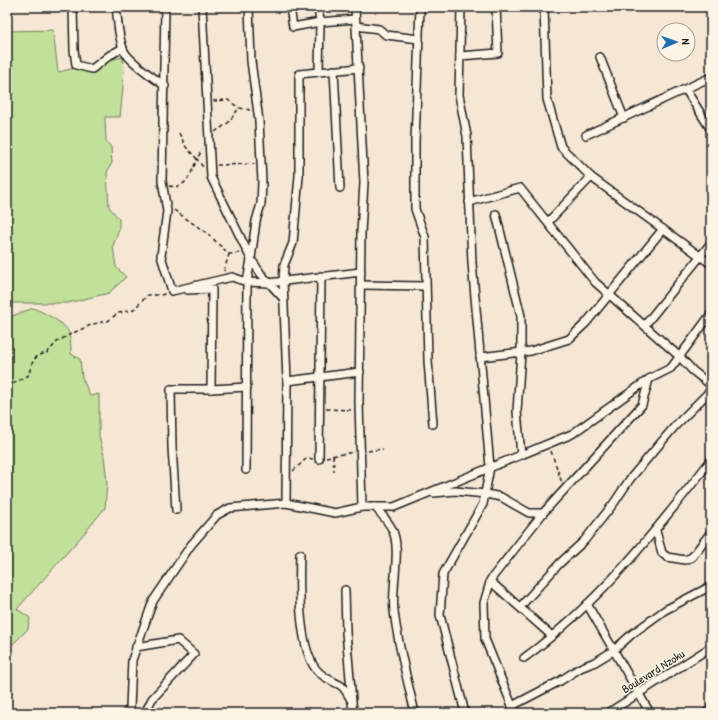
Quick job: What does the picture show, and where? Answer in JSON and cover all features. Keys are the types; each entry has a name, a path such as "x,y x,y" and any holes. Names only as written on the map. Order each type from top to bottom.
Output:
{"street":[{"path":"73,7 74,50 76,65 92,69 123,48"},
{"path":"116,7 119,32 124,52 149,75 165,86"},
{"path":"165,7 165,86 162,153 165,204 167,211 161,256 172,291"},
{"path":"202,7 211,177 249,255 268,282 284,298"},
{"path":"246,470 247,282 249,255 261,204 258,111 251,61 249,7"},
{"path":"290,7 293,27 320,22 356,23 379,30 386,36 419,39"},
{"path":"318,7 320,22 319,71"},
{"path":"355,7 364,183 361,232 360,372 362,507"},
{"path":"420,7 415,142 415,209 425,237 425,286 433,424"},
{"path":"461,7 459,95 467,136 469,202 480,358 490,467 483,504 470,530 462,540 443,574 440,615 465,713"},
{"path":"460,56 498,53 496,7"},
{"path":"544,7 547,99 561,146 591,177 711,264"},
{"path":"600,57 624,118"},
{"path":"286,503 287,381 283,280 284,265 293,243 299,176 299,74 359,68"},
{"path":"334,70 340,188"},
{"path":"586,135 686,90 711,77"},
{"path":"686,90 711,130"},
{"path":"548,222 591,177"},
{"path":"469,202 520,188 595,282 645,325 693,371 711,385"},
{"path":"496,214 521,316 521,353 517,411 521,455"},
{"path":"480,358 521,353 569,339 586,323 663,229"},
{"path":"645,325 711,243"},
{"path":"172,291 222,278 232,277 247,282 268,282 361,272"},
{"path":"319,459 322,276"},
{"path":"361,285 425,286"},
{"path":"172,291 212,289 211,389"},
{"path":"126,713 130,708 130,672 132,660 153,601 192,545 217,515 230,508 286,503 335,513 362,507 394,507 426,494 572,434 649,379 671,368 711,314"},
{"path":"287,381 360,372"},
{"path":"649,379 642,405 543,513 490,581 484,603 485,639 514,710 580,668 595,662 613,651 632,634 665,610 711,586"},
{"path":"176,510 172,447 171,389 247,387"},
{"path":"520,607 560,563 584,541 614,503 634,473 675,426 711,390"},
{"path":"524,658 552,636 615,578 656,531 711,460"},
{"path":"426,494 454,491 486,494 501,497 529,512 543,513"},
{"path":"376,507 392,529 397,553 393,579 394,611 399,645 415,713"},
{"path":"656,531 662,553 667,557 685,560 692,557 711,532"},
{"path":"300,554 300,595 306,652 316,669 329,681 340,685 351,700"},
{"path":"490,581 552,636"},
{"path":"345,590 346,632 353,713"},
{"path":"587,604 650,713"},
{"path":"136,647 178,640 194,654 152,699 145,713"},
{"name":"Boulevard Nzoku","path":"608,713 711,647"},
{"path":"706,713 711,710"}],"path":[{"path":"207,101 228,100 239,108 258,111"},
{"path":"208,138 228,123 239,108"},
{"path":"180,133 186,147 197,160"},
{"path":"164,186 176,188 183,185 189,177 203,149"},
{"path":"210,165 244,163 260,165"},
{"path":"165,204 208,234 229,254 249,255"},
{"path":"222,278 229,254"},
{"path":"7,387 29,375 34,359 40,354 46,354 58,341 93,324 108,321 118,313 132,310 148,295 161,295 172,291"},
{"path":"706,355 711,359"},
{"path":"320,409 360,410"},
{"path":"548,443 554,456 559,480 566,488"},
{"path":"286,478 308,458 319,459 333,455 383,449"},
{"path":"333,455 334,471"}],"green space":[{"path":"53,30 58,72 123,57 124,64 120,117 105,117 106,141 111,147 112,163 107,172 109,207 119,219 119,229 113,246 116,267 126,277 109,293 68,303 7,303 7,31"},
{"path":"33,308 54,319 67,329 70,340 71,354 80,359 82,377 90,396 99,394 99,436 104,456 107,482 105,508 17,609 30,618 28,629 7,650 7,318"}]}
